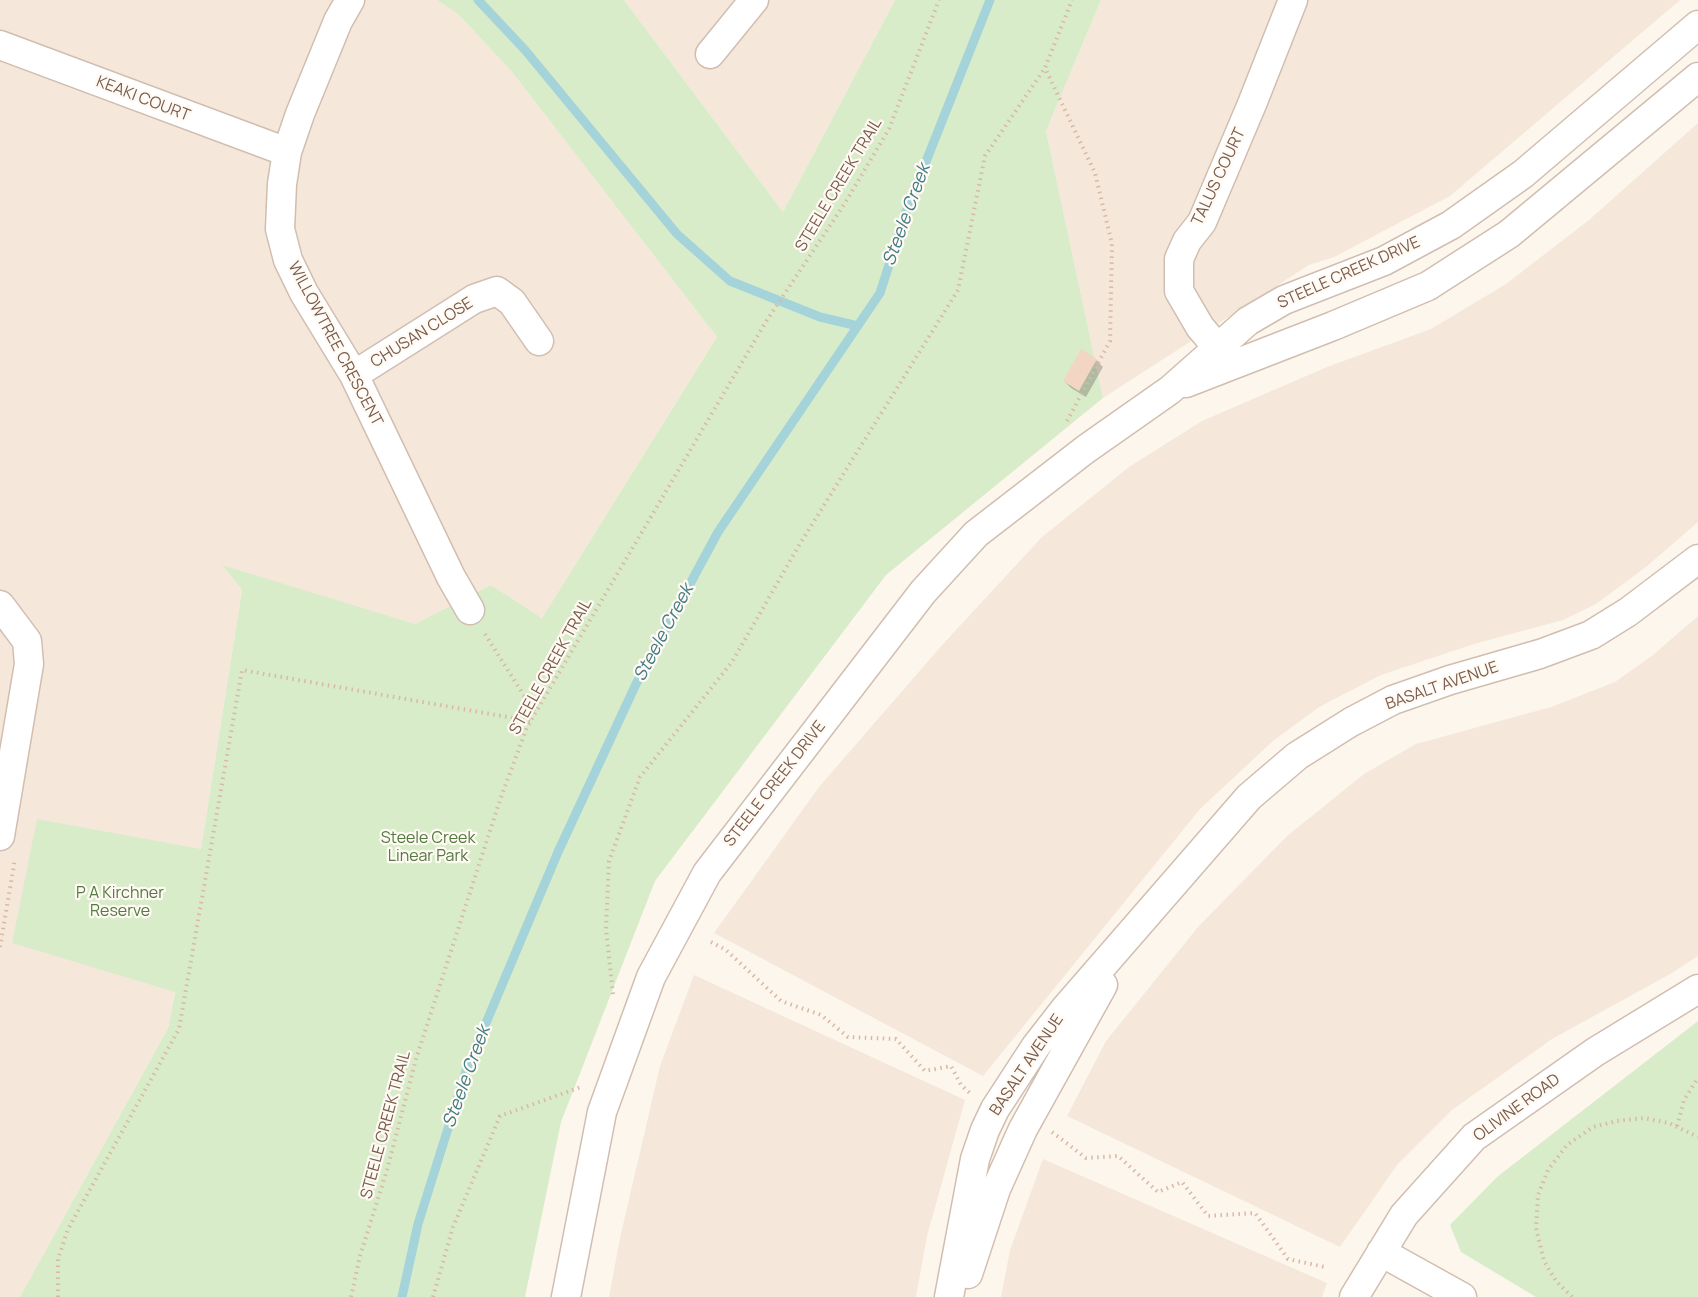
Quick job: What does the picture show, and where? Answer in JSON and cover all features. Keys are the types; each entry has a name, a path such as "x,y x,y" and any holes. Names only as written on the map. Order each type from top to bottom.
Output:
{"street":[{"name":"WILLOWTREE CRESCENT","path":"350,0 338,21 287,152 282,184 280,229 288,260 304,292 354,375 451,577 470,610"},
{"path":"710,54 754,0"},
{"name":"TALUS COURT","path":"1217,347 1200,327 1179,291 1179,259 1187,241 1202,222 1293,0"},
{"name":"STEELE CREEK DRIVE","path":"566,1297 602,1112 651,977 707,873 923,592 976,534 1086,449 1170,390 1248,321 1284,300 1384,261 1451,225 1523,174 1698,25"},
{"name":"KEAKI COURT","path":"0,45 287,152"},
{"name":"STEELE CREEK DRIVE","path":"1170,390 1333,327 1428,286 1509,234 1698,77"},
{"name":"CHUSAN CLOSE","path":"354,375 474,299 497,291 512,302 539,341"},
{"name":"BASALT AVENUE","path":"949,1297 975,1159 984,1130 995,1108 1036,1046 1071,1001 1138,927 1210,839 1249,797 1297,756 1351,722 1393,700 1450,680 1540,654 1591,634 1628,612 1698,559"},
{"path":"0,605 27,641 29,664 0,836"},
{"name":"BASALT AVENUE","path":"961,1297 996,1189 1023,1129 1085,1016 1138,927"},
{"name":"OLIVINE ROAD","path":"1354,1297 1404,1215 1474,1137 1595,1052 1696,994"},
{"path":"1381,1252 1462,1297"}],"path":[{"name":"STEELE CREEK TRAIL","path":"351,1297 360,1257 387,1170 416,1059 500,800 530,721 767,320 845,203 889,129 939,0"},
{"path":"631,1032 613,993 606,929 609,861 640,777 732,662 798,547 958,290 985,156 1046,68 1072,0"},
{"path":"1046,68 1095,173 1112,244 1110,342 1067,421"},
{"path":"470,610 535,713"},
{"path":"58,1297 58,1259 68,1229 179,1029 242,670 530,721"},
{"path":"711,942 726,950 781,1001 821,1015 848,1037 896,1039 924,1071 951,1066 961,1085 971,1094"},
{"path":"1677,1126 1684,1100 1698,1078"},
{"path":"433,1297 453,1227 500,1116 585,1085 611,1088"},
{"path":"1572,1297 1556,1281 1544,1261 1536,1228 1538,1196 1548,1170 1567,1145 1593,1127 1643,1118 1677,1126 1698,1137"},
{"path":"1052,1131 1086,1158 1118,1156 1158,1192 1182,1182 1208,1216 1255,1213 1288,1258 1325,1267"}],"shaded area":[{"path":"0,0 437,0 457,13 512,72 717,337 542,618 491,585 415,624 223,566 242,590 201,849 168,1028 20,1297 0,1297"},
{"path":"624,0 895,0 783,212"},
{"path":"1101,0 1680,0 1450,196 1334,257 1309,265 1103,398 1046,131"},
{"path":"1698,123 1698,522 1646,567 1596,604 1563,620 1474,644 1381,675 1319,707 1273,741 1200,809 983,1076 714,933 819,787 943,644 1042,537 1129,467 1202,421 1327,367 1431,329 1506,284 1589,220"},
{"path":"1698,616 1698,956 1672,973 1552,1039 1452,1110 1397,1165 1340,1247 1067,1116 1106,1041 1198,927 1287,836 1364,774 1416,744 1551,707 1615,682 1653,655"},
{"path":"694,975 965,1100 927,1236 916,1297 609,1297 620,1238 660,1066"},
{"path":"1043,1159 1327,1283 1322,1297 1001,1297 1010,1250"}],"green space":[{"name":"Steele Creek Linear Park","path":"437,0 624,0 783,212 895,0 1101,0 1046,131 1103,398 886,575 655,881 561,1122 525,1297 20,1297 168,1028 175,992 12,943 37,819 201,849 242,590 222,565 415,624 491,585 542,618 717,337 512,72 458,14"},
{"path":"1698,1021 1698,1297 1536,1297 1461,1252 1450,1225 1497,1177"}],"building":[{"path":"1081,349 1097,359 1079,391 1063,381"}],"waterway":[{"path":"478,0 525,50 677,234 730,281 820,317 858,326"},
{"name":"Steele Creek","path":"402,1297 418,1224 467,1068 558,852 636,684 718,532 880,293 906,212 990,0"}],"park label":[{"name":"P A Kirchner Reserve","path":"120,903"}]}
